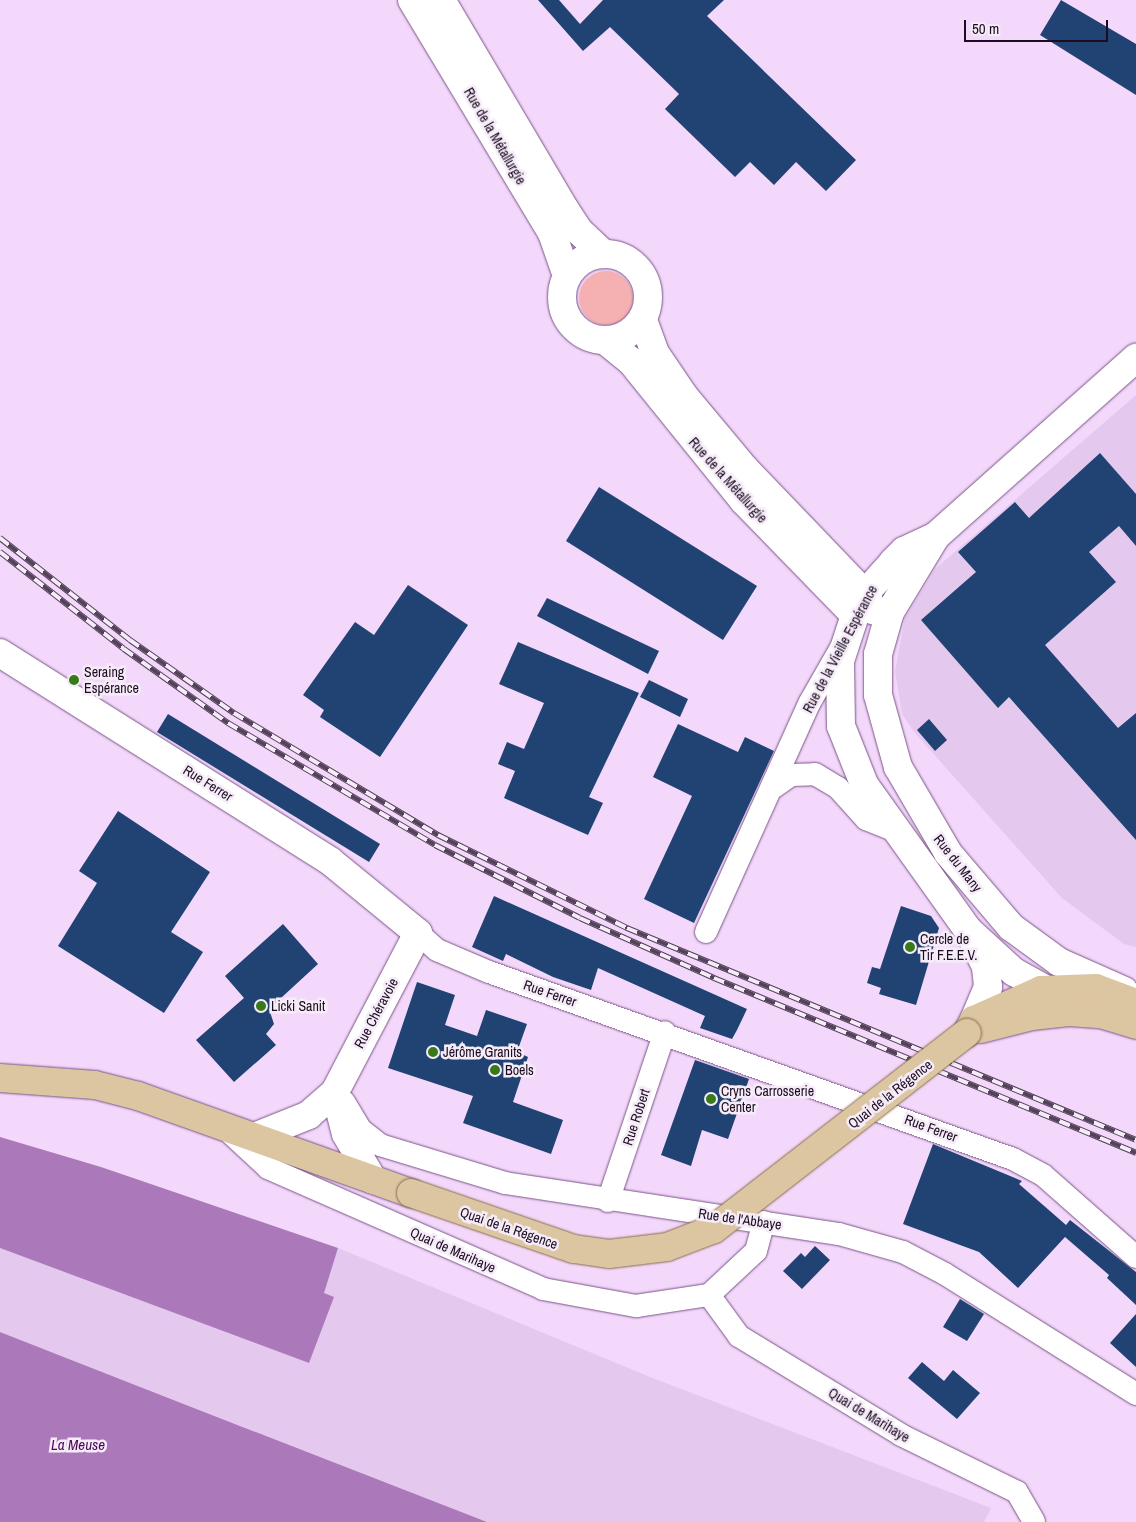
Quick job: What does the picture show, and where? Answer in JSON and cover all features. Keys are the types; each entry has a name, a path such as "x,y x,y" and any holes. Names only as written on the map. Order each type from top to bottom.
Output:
{"main road":[{"path":"970,1027 1041,990 1096,988 1136,1003"},
{"path":"970,1027 1032,1016 1069,1012 1101,1014 1136,1025"},
{"name":"Quai de la Régence","path":"0,1078 96,1085 221,1124 372,1180 574,1249 609,1254 667,1247 721,1224 970,1027"}],"street":[{"name":"Rue de la Métallurgie","path":"412,0 552,233 567,276 563,288 565,314 581,334 606,341 632,361 744,500 861,605"},
{"name":"Rue de la Métallurgie","path":"441,0 579,231 604,254 630,261 646,282 649,294 643,320 666,371 712,431 861,605"},
{"path":"567,276 583,260 604,254"},
{"path":"606,341 627,335 643,320"},
{"name":"Rue de la Vieille Espérance","path":"706,932 774,787 810,702 844,644 861,605 904,551 936,536 1136,358"},
{"name":"Rue de la Vieille Espérance","path":"878,654 890,612 936,536"},
{"path":"861,605 873,608 870,636 878,654"},
{"path":"844,644 838,695 846,743 864,784 968,930 986,967 988,987 970,1027"},
{"name":"Rue Ferrer","path":"0,653 330,861 437,950 468,964 665,1032 1028,1166 1136,1257"},
{"name":"Rue du Many","path":"878,654 878,695 892,749 908,787 948,852 998,913 1031,945 1136,999"},
{"path":"774,787 791,775 815,774 838,788 866,819 898,832"},
{"path":"968,930 1014,972 1041,990 1067,1000 1104,1006 1136,1025"},
{"name":"Rue Chéravoie","path":"335,1092 418,933"},
{"name":"Rue Robert","path":"608,1201 665,1032"},
{"path":"254,1137 309,1115 335,1092 346,1134 372,1180"},
{"name":"Rue de l'Abbaye","path":"335,1092 366,1136 387,1148 505,1183 608,1201 764,1222 859,1238 917,1258 1136,1394"},
{"name":"Quai de Marihaye","path":"221,1124 268,1168 543,1290 636,1306 709,1296 739,1336 901,1435 1017,1492 1034,1522"},
{"path":"709,1296 756,1252 764,1222"}],"shaded area":[{"path":"601,271 611,271 621,275 629,283 633,298 629,313 621,321 611,325 601,325 591,321 583,313 579,303 579,293 583,283 591,275"},
{"path":"1136,395 1136,947 1124,944 1062,898 914,732 902,714 895,671 905,618 935,569"},
{"path":"0,1248 309,1363 333,1297 323,1293 338,1248 650,1377 991,1508 984,1522 487,1522 0,1332"}],"water":[{"path":"0,1137 101,1167 338,1248 324,1293 334,1297 309,1363 0,1248"},
{"name":"La Meuse","path":"0,1332 176,1401 487,1522 0,1522"}],"building":[{"path":"538,0 559,0 580,24 603,0 724,0 707,16 856,160 826,191 796,162 774,185 750,162 735,177 665,109 679,94 610,27 583,51"},
{"path":"1061,0 1136,44 1136,95 1040,35"},
{"path":"1100,453 1136,494 1136,546 1119,526 1089,552 1116,582 1045,645 1118,728 1136,713 1136,840 1009,697 998,708 921,620 976,572 958,552 1015,502 1029,518"},
{"path":"599,487 757,586 723,640 566,541"},
{"path":"408,585 468,625 380,757 320,717 324,710 303,695 355,622 374,635"},
{"path":"547,598 659,651 648,674 537,616"},
{"path":"518,642 639,693 589,797 603,803 588,835 504,798 515,771 498,764 507,742 524,749 544,703 499,684"},
{"path":"649,680 688,699 680,717 640,697"},
{"path":"168,714 380,844 369,862 157,732"},
{"path":"929,719 947,740 935,751 917,730"},
{"path":"678,724 738,752 745,737 774,751 694,923 644,899 692,796 653,777"},
{"path":"118,811 210,872 171,932 203,952 164,1013 58,946 97,883 79,871"},
{"path":"494,896 747,1009 732,1039 700,1028 705,1016 598,968 591,990 553,977 506,954 503,961 472,947"},
{"name":"Cercle de Tir F.E.E.V.","path":"901,906 931,916 939,928 916,1005 879,994 881,988 867,983 872,967 880,969"},
{"name":"Licki Sanit","path":"283,924 318,964 269,1009 274,1024 266,1034 276,1045 234,1082 196,1040 244,998 225,976"},
{"path":"417,982 455,995 445,1025 477,1036 486,1010 527,1024 517,1052 528,1057 513,1102 563,1120 551,1154 463,1123 473,1096 388,1068"},
{"name":"Cryns Carrosserie Center","path":"695,1060 749,1079 728,1139 702,1130 691,1166 661,1155"},
{"path":"933,1144 1022,1181 1019,1184 1066,1225 1070,1220 1136,1272 1136,1305 1107,1278 1109,1275 1065,1237 1018,1288 979,1252 903,1224"},
{"path":"815,1246 830,1260 802,1289 783,1271 801,1253 805,1257"},
{"path":"960,1299 984,1314 967,1341 943,1327"},
{"path":"1136,1314 1136,1367 1110,1343"},
{"path":"922,1362 944,1381 953,1370 980,1393 957,1419 908,1378"}],"railway":[{"path":"0,538 130,640 234,713 438,835 627,928 1136,1140"},
{"path":"0,552 124,649 228,723 435,845 580,918 714,978 1136,1153"}],"place":[{"name":"Seraing Espérance","path":"74,680"},
{"name":"Cercle de Tir F.E.E.V.","path":"910,947"},
{"name":"Licki Sanit","path":"261,1006"},
{"name":"Jérôme Granits","path":"433,1052"},
{"name":"Boels","path":"495,1070"},
{"name":"Cryns Carrosserie Center","path":"711,1099"}]}
